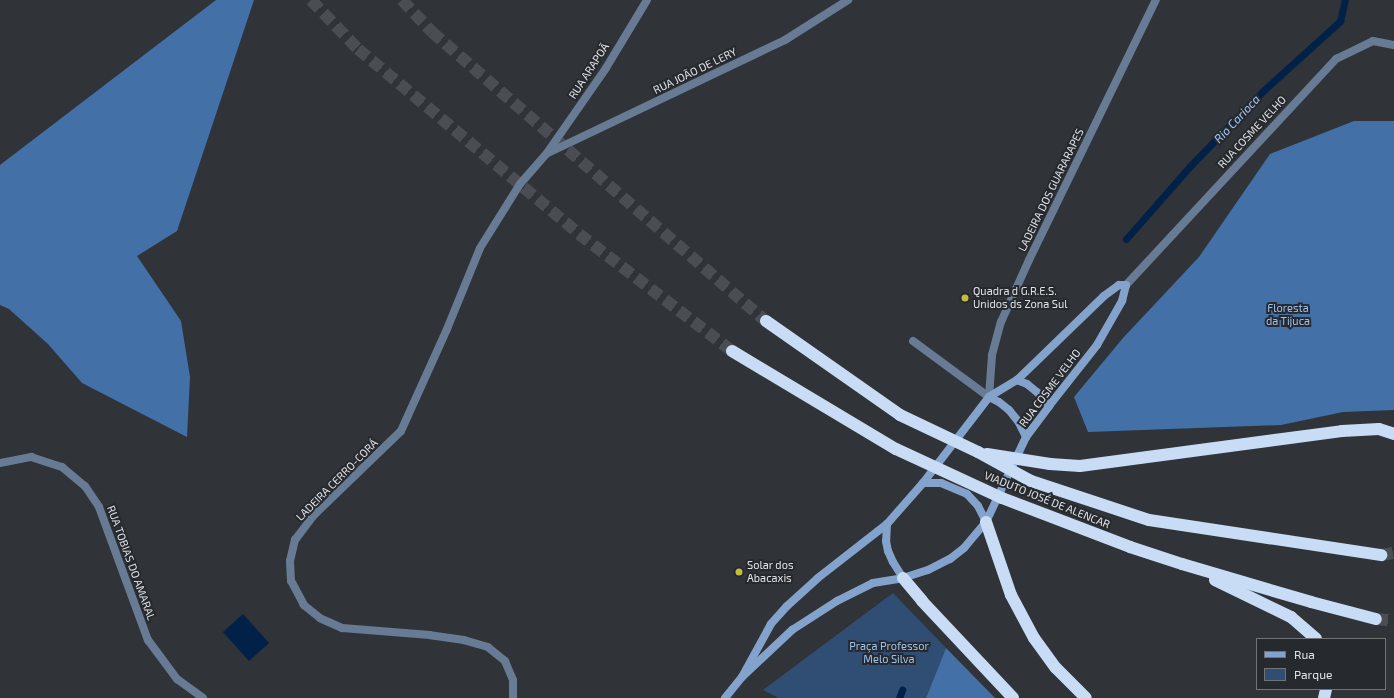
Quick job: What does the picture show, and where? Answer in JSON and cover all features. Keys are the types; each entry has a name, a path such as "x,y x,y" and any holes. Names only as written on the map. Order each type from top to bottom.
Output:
{"highway":[{"name":"VIADUTO JOSÉ DE ALENCAR","path":"766,321 900,415 978,452 1031,481 1070,496 1149,520 1381,555"},
{"name":"VIADUTO JOSÉ DE ALENCAR","path":"732,351 896,449 1002,498 1130,547 1182,564 1311,602 1376,619"},
{"path":"978,452 1050,464 1080,466 1342,431 1379,430 1394,434"},
{"path":"986,522 1011,594 1034,638 1056,668 1086,698"},
{"path":"1182,564 1292,617 1315,638"},
{"path":"903,578 922,601 1013,698"}],"main road":[{"name":"RUA COSME VELHO","path":"724,698 742,677 792,630 837,602 873,583 903,578 928,570 950,559 975,537 986,522 1026,438 1097,345 1122,301 1126,284 1119,285 1104,296 1017,380 989,397 924,483 888,524 818,578 786,606 771,624 742,677"},
{"path":"1017,380 1026,384 1038,393 1049,406"},
{"path":"989,397 999,402 1009,410 1018,421 1026,438"},
{"path":"924,483 941,483 967,494 978,506 986,522"},
{"path":"888,524 886,541 888,551 892,562 903,578"}],"street":[{"name":"RUA ARAPOÃ","path":"547,154 606,68 647,0"},
{"name":"RUA JOÃO DE LERY","path":"547,154 785,40 848,0"},
{"name":"LADEIRA DOS GUARARAPES","path":"989,397 992,356 1002,322 1029,260 1156,0"},
{"name":"RUA COSME VELHO","path":"1126,284 1336,59 1373,42 1394,45"},
{"name":"LADEIRA CERRO-CORÁ","path":"513,698 513,680 505,661 488,647 464,640 430,635 342,628 320,618 304,605 291,581 290,562 294,540 313,516 401,431 448,329 480,248 520,184 547,154"},
{"path":"913,341 989,397"},
{"name":"RUA TOBIAS DO AMARAL","path":"0,463 31,457 62,467 85,486 99,507 148,640 177,679 203,698"}],"green space":[{"path":"216,0 254,0 177,231 137,256 181,321 190,377 187,437 82,383 48,344 9,309 0,305 0,165"},
{"name":"Floresta da Tijuca","path":"1354,121 1394,121 1394,410 1343,412 1281,425 1088,432 1074,397 1123,338 1199,257 1270,154"},
{"name":"Praça Professor Melo Silva","path":"893,593 946,648 926,698 779,698 763,690"},
{"path":"946,648 995,698 926,698"}],"shaded area":[{"path":"243,614 269,643 249,661 223,632"}],"waterway":[{"name":"Rio Carioca","path":"1126,239 1191,165 1264,90 1340,21 1345,0"},
{"name":"Rio Carioca","path":"899,698 902,690"}],"tunnel":[{"path":"311,0 358,49 579,234 732,351"},
{"path":"402,0 432,32 766,321"},
{"path":"1381,555 1394,553"},
{"path":"1376,619 1394,621"}],"place":[{"name":"Quadra d G.R.E.S. Unidos ds Zona Sul","path":"965,298"},
{"name":"Solar dos Abacaxis","path":"739,572"}]}
